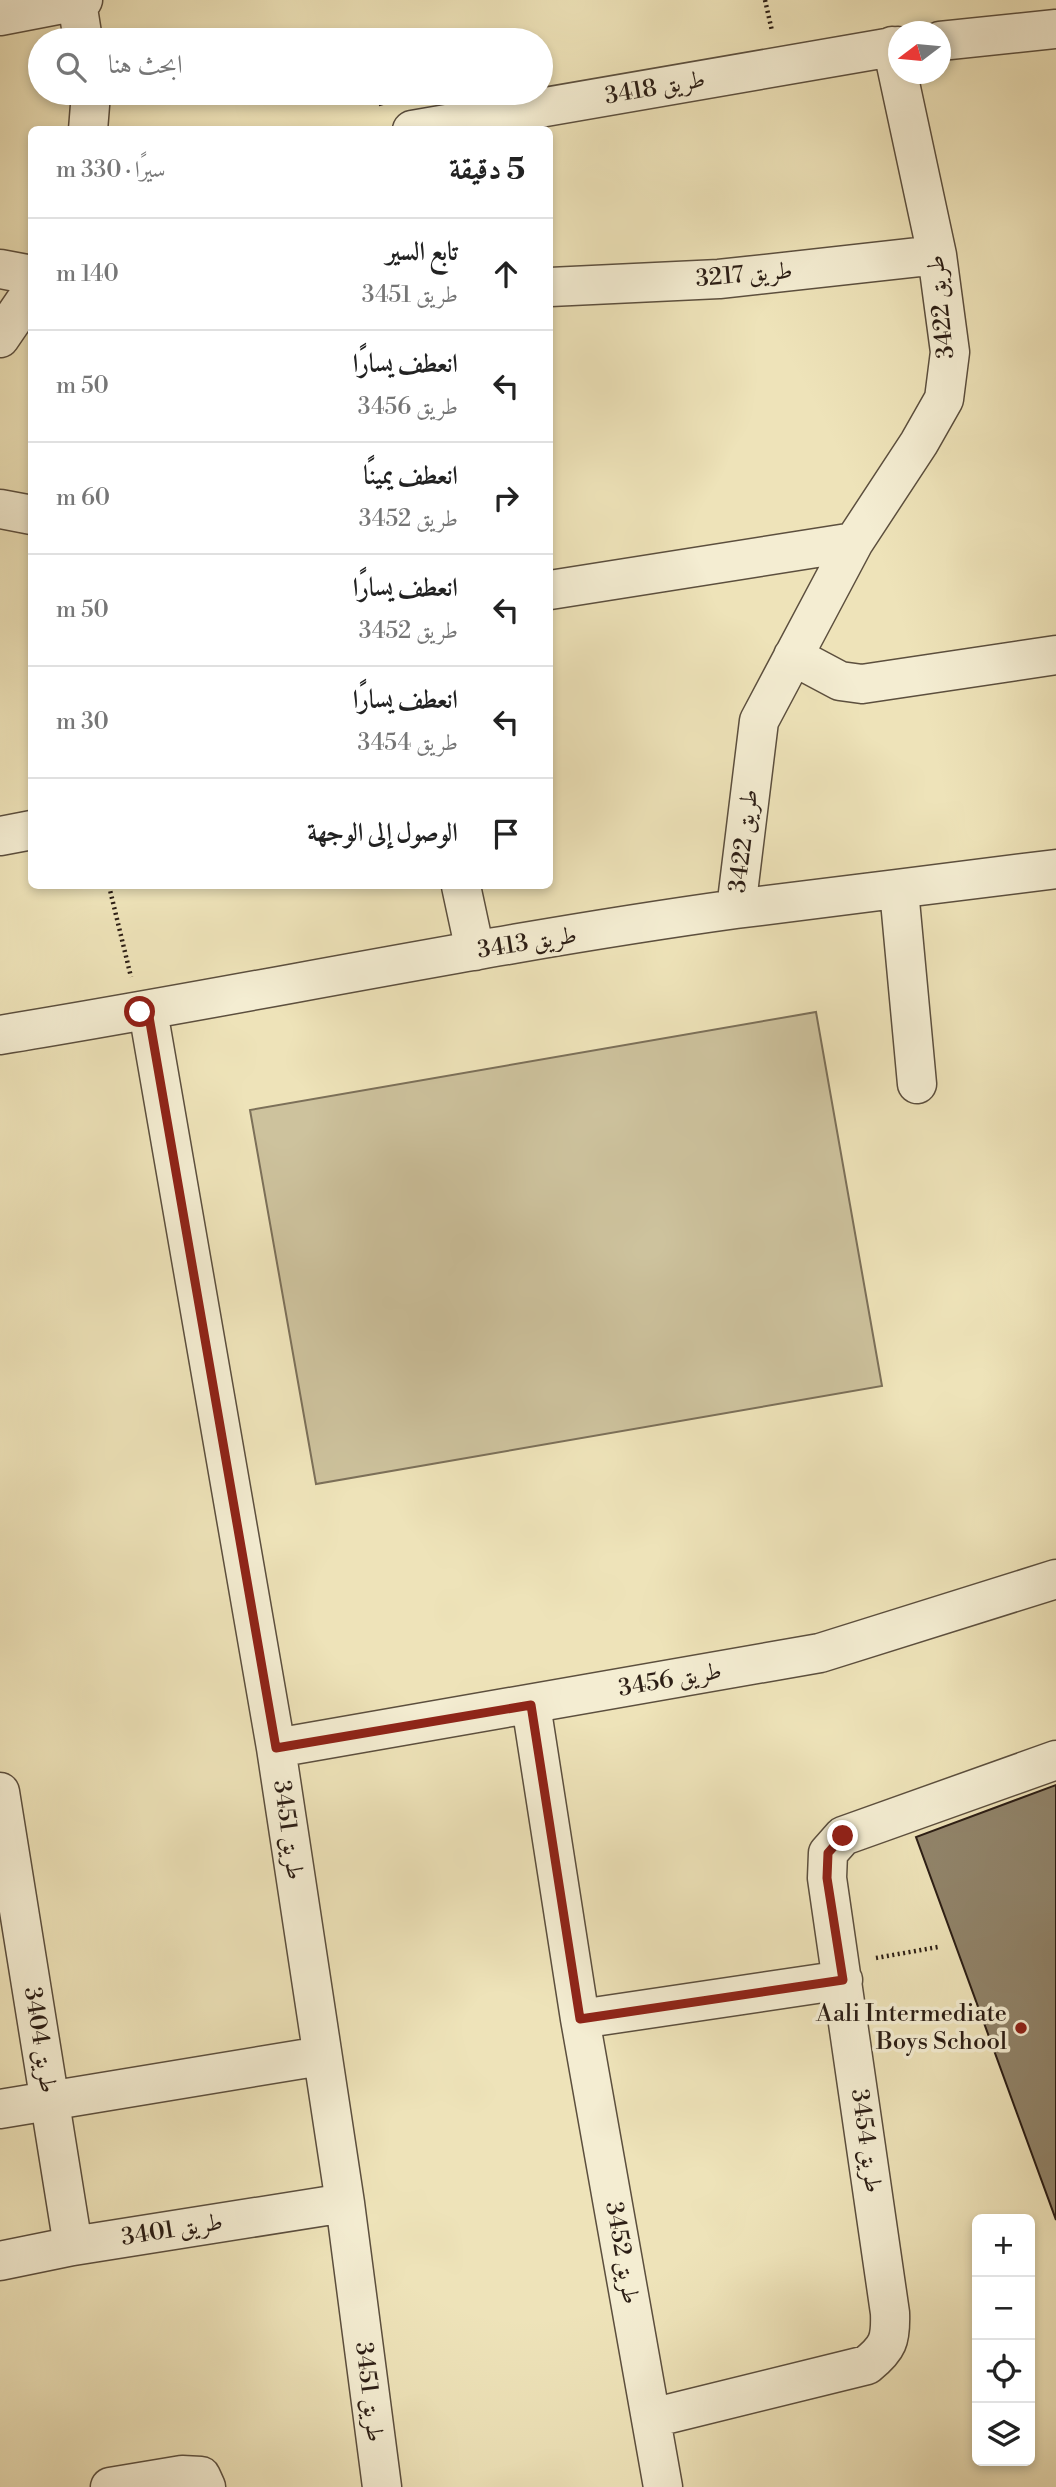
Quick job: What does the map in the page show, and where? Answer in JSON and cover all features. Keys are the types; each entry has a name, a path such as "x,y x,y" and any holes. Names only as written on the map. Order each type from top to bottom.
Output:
{"street":[{"path":"0,16 80,1 82,28"},
{"path":"951,40 1056,29"},
{"name":"طريق 3418","path":"435,126 888,47"},
{"name":"طريق 3422","path":"736,909 759,721 854,542 919,443 944,399 950,352 937,255 903,84"},
{"path":"88,126 89,105"},
{"name":"طريق 3217","path":"553,287 719,279 937,255"},
{"path":"0,269 28,274"},
{"path":"0,338 28,297"},
{"path":"0,509 28,514"},
{"path":"553,590 854,542"},
{"path":"793,656 840,681 862,684 1056,655"},
{"path":"0,836 28,832"},
{"name":"طريق 3413","path":"0,1035 144,1012 475,951 736,909 1056,869"},
{"path":"462,889 475,951"},
{"path":"899,890 918,1084"},
{"name":"طريق 3451","path":"144,1012 276,1748 345,2203 382,2487"},
{"name":"طريق 3456","path":"276,1748 820,1653 1056,1578"},
{"name":"طريق 3452","path":"531,1705 580,2019 663,2487"},
{"name":"طريق 3454","path":"652,2418 867,2365 883,2353 891,2333 890,2313 827,1878 828,1853 843,1836 1056,1760"},
{"name":"طريق 3404","path":"0,1792 73,2246"},
{"path":"580,2019 842,1972"},
{"path":"0,2109 321,2056"},
{"name":"طريق 3401","path":"0,2261 73,2246 345,2203"},
{"path":"110,2487 182,2475 201,2476 206,2487"}],"path":[{"path":"110,889 144,1012"},
{"path":"842,1972 938,1947"}],"shaded area":[{"path":"816,1012 882,1386 316,1484 250,1110"}],"building":[{"name":"Aali Intermediate Boys School","path":"1056,1785 1056,2220 916,1837"}],"place":[{"name":"Aali Intermediate Boys School","path":"1021,2028"}],"route":[{"path":"140,1012 148,1011 276,1748 531,1705 580,2019 843,1980 827,1878 828,1853 843,1836"}]}
